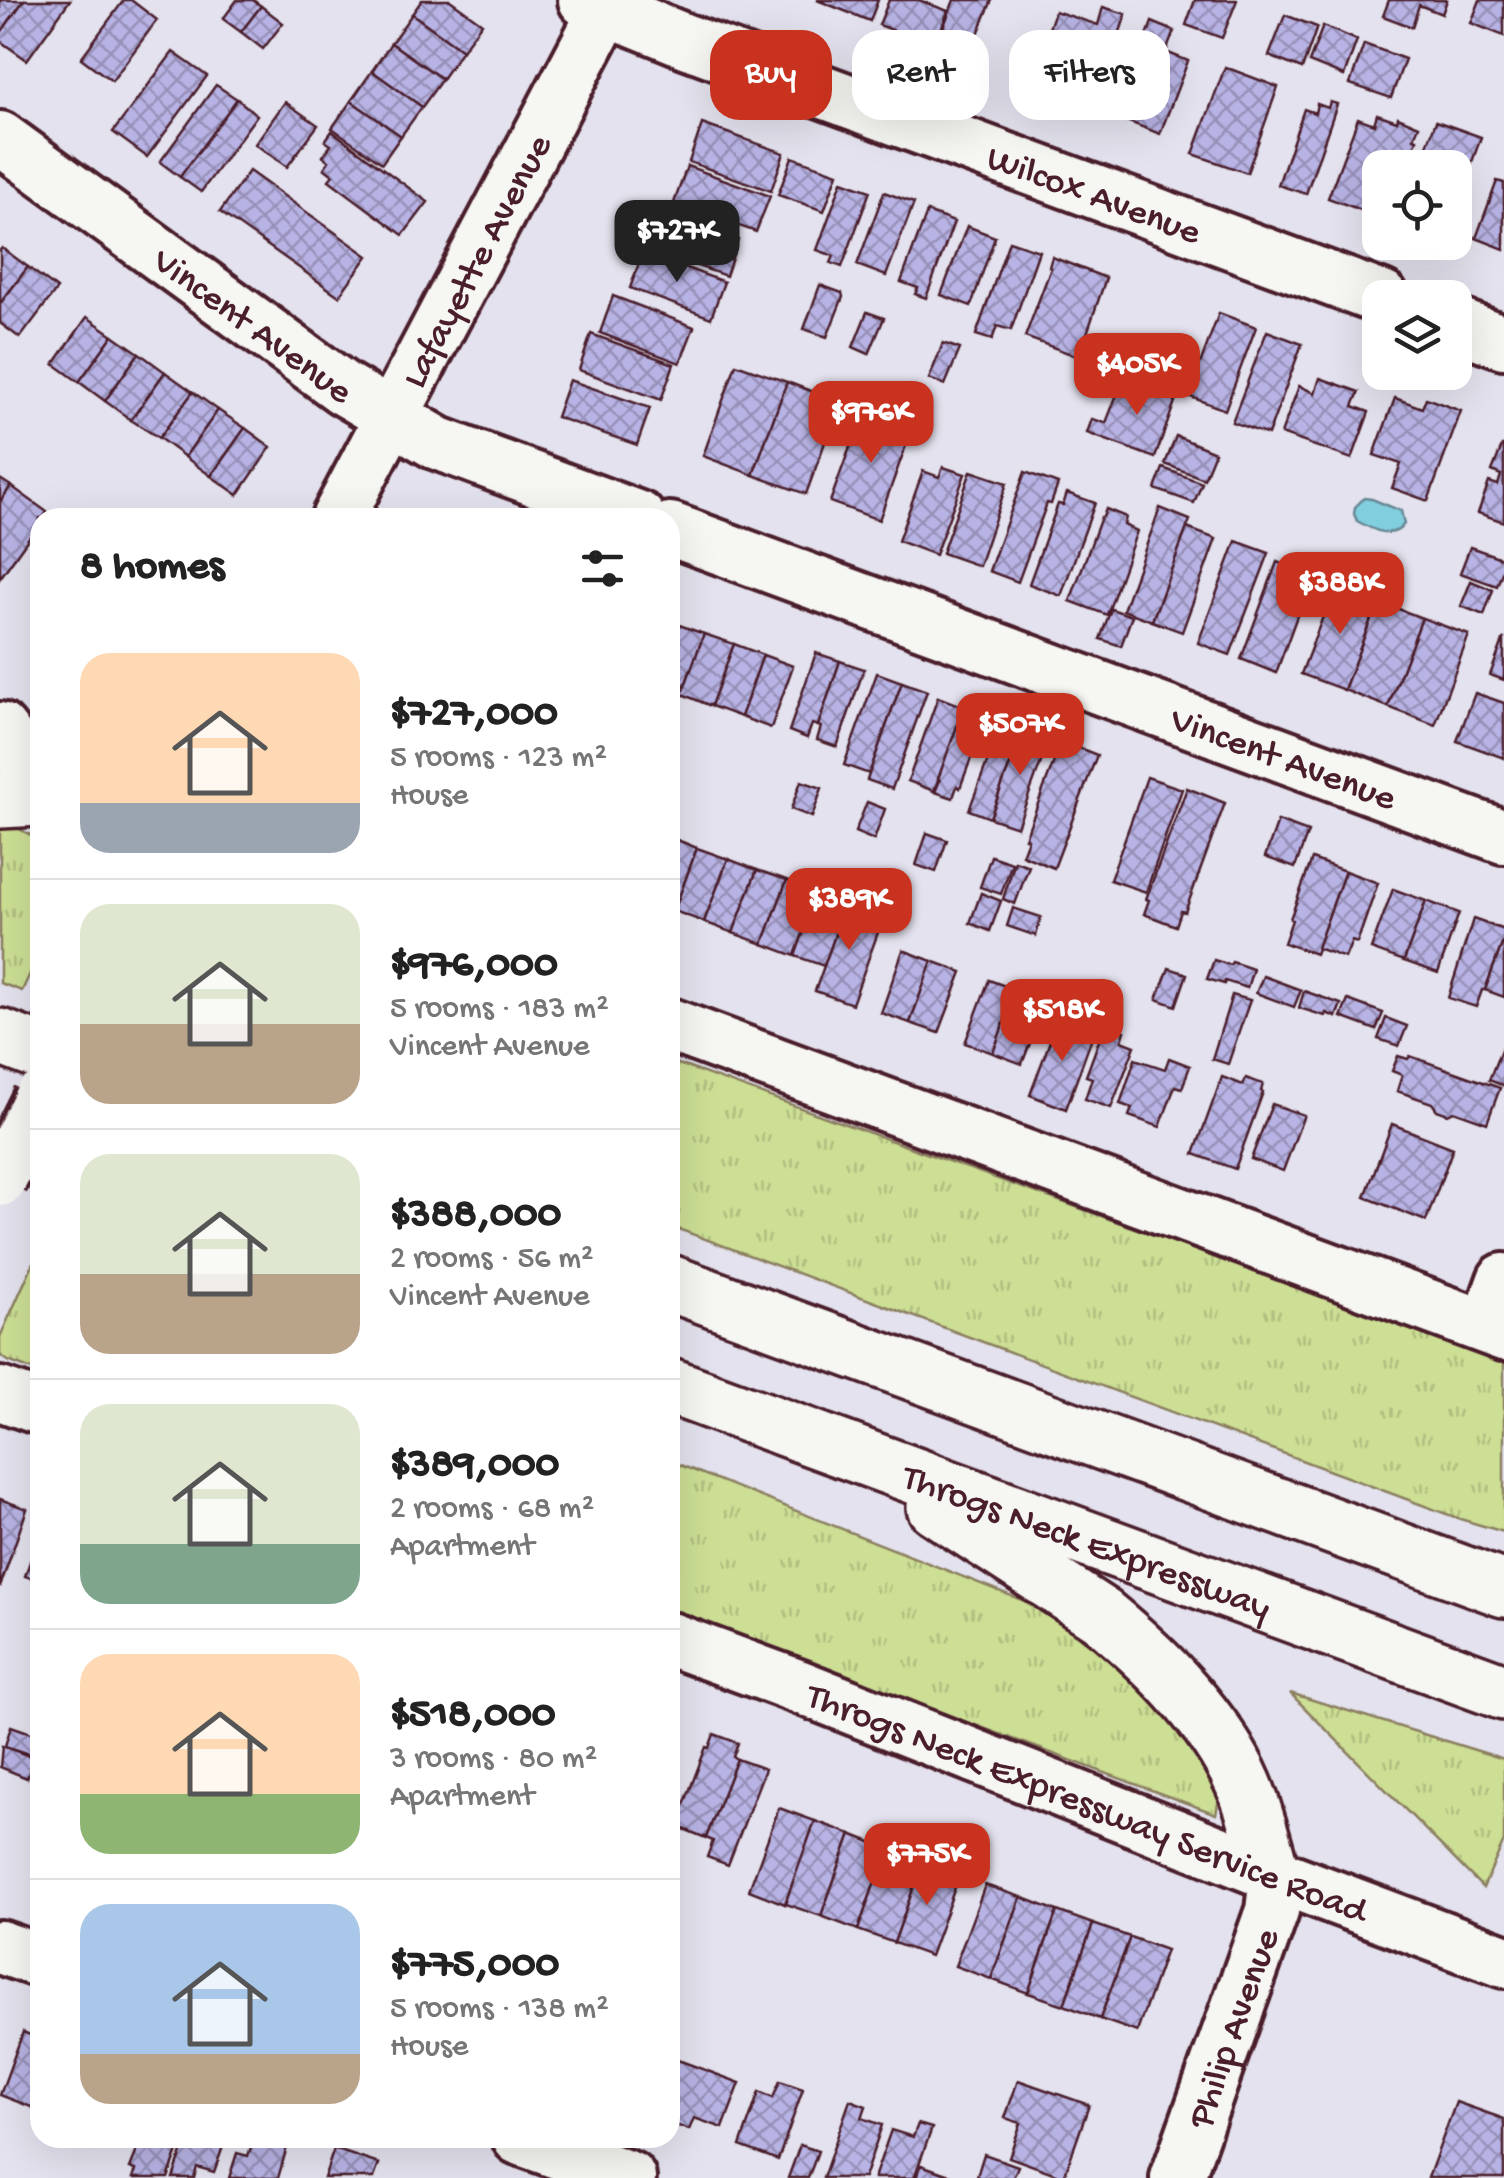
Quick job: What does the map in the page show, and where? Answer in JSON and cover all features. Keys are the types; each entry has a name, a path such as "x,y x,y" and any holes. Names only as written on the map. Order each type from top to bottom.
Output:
{"highway":[{"path":"0,800 30,796"},
{"path":"0,1037 30,1048"},
{"path":"0,1140 30,1150"},
{"path":"680,1287 1504,1589"},
{"name":"Throgs Neck Expressway","path":"680,1390 1504,1692"},
{"path":"854,1454 1100,1615 1148,1658 1195,1708 1232,1760 1246,1788 1272,1874"}],"street":[{"name":"Wilcox Avenue","path":"601,3 660,31 1362,291"},
{"name":"Lafayette Avenue","path":"343,508 601,3"},
{"name":"Vincent Avenue","path":"0,138 343,388 391,417 437,443 613,508"},
{"path":"1472,330 1504,342"},
{"name":"Vincent Avenue","path":"680,533 1504,837"},
{"path":"0,729 30,768"},
{"path":"0,778 30,791"},
{"path":"680,1028 1498,1314"},
{"path":"0,1180 30,1118"},
{"path":"0,1394 30,1404"},
{"name":"Throgs Neck Expressway Service Road","path":"680,1643 1504,1961"},
{"name":"Philip Avenue","path":"1177,2178 1272,1911 1272,1874"},
{"path":"0,1947 30,1958"},
{"path":"546,2148 629,2178"}],"green space":[{"path":"0,827 30,835 30,974 22,991 0,983"},
{"path":"680,1065 1504,1361 1504,1532 680,1230"},
{"path":"30,1270 30,1369 0,1355 0,1337"},
{"path":"680,1465 1027,1602 1135,1675 1222,1783 1216,1814 680,1616"},
{"path":"1290,1693 1504,1759 1504,1841 1483,1888"}],"water":[{"path":"1364,498 1401,511 1404,524 1388,533 1357,521 1355,507"}],"building":[{"path":"0,0 24,0 0,34"},
{"path":"24,0 70,0 27,60 0,41 0,34"},
{"path":"124,0 131,0 157,20 112,81 81,58"},
{"path":"237,0 253,0 261,6 241,32 223,19"},
{"path":"422,0 450,0 482,23 462,50 412,14"},
{"path":"817,0 878,0 870,21"},
{"path":"889,0 919,0 948,11 941,30 892,30 879,25"},
{"path":"954,0 992,0 980,30 942,30"},
{"path":"1195,0 1237,0 1222,38 1186,25"},
{"path":"1389,0 1447,0 1442,14 1419,5 1412,27 1383,16"},
{"path":"1480,0 1504,0 1504,36 1471,23"},
{"path":"261,6 283,23 263,49 241,32"},
{"path":"1103,7 1126,14 1121,30 1049,30 1055,11 1098,25"},
{"path":"412,14 462,50 442,79 391,43"},
{"path":"1285,15 1317,27 1302,69 1269,56"},
{"path":"1152,22 1174,31 1170,42 1170,30 1149,30"},
{"path":"1323,26 1357,40 1344,76 1309,62"},
{"path":"391,43 442,79 422,107 372,71"},
{"path":"1364,44 1405,59 1391,98 1350,84"},
{"path":"173,52 207,76 147,157 113,132"},
{"path":"1170,54 1188,61 1170,108"},
{"path":"1225,67 1278,87 1247,173 1193,154"},
{"path":"372,71 422,107 401,136 351,101"},
{"path":"216,85 237,99 180,177 160,162"},
{"path":"237,99 257,115 201,192 180,177"},
{"path":"351,101 401,136 382,163 332,128"},
{"path":"285,102 318,125 287,167 255,144"},
{"path":"1330,102 1337,104 1306,194 1278,185 1304,109 1315,113 1317,104 1328,108"},
{"path":"1377,114 1419,126 1413,150 1362,150 1362,210 1328,198 1358,118 1374,124"},
{"path":"1124,120 1165,120 1160,134"},
{"path":"1436,121 1481,137 1472,162 1472,150 1426,150"},
{"path":"702,124 784,153 771,191 689,162"},
{"path":"332,131 428,202 403,235 329,180 333,175 324,168 329,161 323,156 331,145 325,141"},
{"path":"792,157 838,173 824,211 778,195"},
{"path":"687,166 770,196 756,232 674,203"},
{"path":"249,171 368,256 339,296 220,212"},
{"path":"842,181 870,191 842,267 831,263 834,256 817,250"},
{"path":"1497,181 1504,183 1504,249 1476,238"},
{"path":"884,192 914,203 886,276 857,265"},
{"path":"658,211 738,240 726,276 645,248"},
{"path":"927,212 954,222 926,298 915,294 918,288 901,282"},
{"path":"967,226 995,237 971,306 941,295"},
{"path":"1009,241 1039,251 1011,330 997,326 992,340 976,335"},
{"path":"0,250 28,267 0,304"},
{"path":"643,252 724,282 711,318 630,288"},
{"path":"1052,257 1106,278 1079,357 1025,337"},
{"path":"28,267 57,289 20,338 0,323 0,304"},
{"path":"820,285 842,293 843,297 827,337 804,329"},
{"path":"613,296 694,327 680,363 600,333"},
{"path":"867,312 884,318 869,354 853,347"},
{"path":"1219,313 1256,327 1225,410 1188,396"},
{"path":"87,317 113,335 79,382 54,364"},
{"path":"1267,331 1302,344 1268,435 1232,422"},
{"path":"591,334 674,364 661,400 579,370"},
{"path":"113,335 139,353 105,401 79,382"},
{"path":"1164,341 1178,345 1166,377 1152,372"},
{"path":"943,343 960,349 945,385 929,379"},
{"path":"139,353 165,372 131,420 105,401"},
{"path":"736,364 787,382 753,475 703,456"},
{"path":"165,372 193,392 159,438 131,420"},
{"path":"1124,376 1177,396 1155,458 1087,433 1092,419 1106,423"},
{"path":"1320,378 1359,392 1353,406 1369,412 1352,459 1281,434 1299,386 1315,393"},
{"path":"569,380 650,408 637,445 556,417"},
{"path":"787,382 840,402 806,494 753,475"},
{"path":"193,392 218,410 185,457 159,438"},
{"path":"1395,398 1422,408 1426,398 1461,411 1428,501 1392,488 1401,464 1374,455"},
{"path":"218,410 245,428 211,476 185,457"},
{"path":"863,411 912,429 879,520 830,502"},
{"path":"245,428 271,447 238,495 211,476"},
{"path":"1176,436 1215,452 1204,479 1165,464"},
{"path":"1502,446 1504,522 1478,513 1489,482 1498,485 1501,475 1492,471"},
{"path":"943,467 965,474 935,555 898,541 923,471 939,477"},
{"path":"1163,468 1202,483 1194,503 1155,489"},
{"path":"971,471 1007,483 979,566 942,553"},
{"path":"1025,472 1058,484 1051,504 1047,503 1018,582 989,571"},
{"path":"0,479 11,486 0,502"},
{"path":"11,486 41,508 30,508 30,536 0,578 0,502"},
{"path":"1067,493 1095,503 1061,596 1029,584 1058,504 1063,505"},
{"path":"1160,508 1190,520 1152,621 1123,610"},
{"path":"1106,509 1126,517 1124,525 1137,531 1107,615 1070,601"},
{"path":"1187,528 1216,539 1182,632 1152,621"},
{"path":"1236,541 1269,553 1230,655 1198,643"},
{"path":"1470,547 1504,559 1497,586 1460,573"},
{"path":"1277,562 1312,575 1276,673 1241,659"},
{"path":"1471,581 1493,590 1484,615 1461,606"},
{"path":"1335,585 1378,601 1344,690 1301,674"},
{"path":"1378,601 1422,618 1388,707 1344,690"},
{"path":"1111,609 1132,616 1121,646 1100,639"},
{"path":"1422,618 1469,635 1435,725 1388,707"},
{"path":"680,625 704,634 680,693"},
{"path":"704,634 734,644 711,706 682,694"},
{"path":"1504,638 1504,680 1490,675"},
{"path":"734,644 763,655 741,717 711,706"},
{"path":"816,653 840,661 818,726 812,724 807,738 789,731"},
{"path":"763,655 793,666 771,728 741,717"},
{"path":"840,661 864,669 837,747 817,740"},
{"path":"877,673 902,682 869,774 844,765"},
{"path":"902,682 927,691 892,789 867,780"},
{"path":"1475,693 1504,703 1504,758 1457,741"},
{"path":"938,697 964,707 934,791 908,781"},
{"path":"964,707 987,715 953,798 935,792"},
{"path":"1003,720 1024,727 990,818 969,810"},
{"path":"1024,727 1050,738 1017,827 990,818"},
{"path":"1064,742 1097,755 1054,868 1022,855 1028,839 1025,838"},
{"path":"1147,777 1182,789 1146,892 1110,880"},
{"path":"801,781 822,788 812,817 791,809"},
{"path":"1187,788 1225,803 1185,912 1181,911 1176,926 1144,914"},
{"path":"867,802 885,809 874,840 855,832"},
{"path":"1278,821 1308,832 1295,868 1265,857"},
{"path":"927,833 947,840 936,872 916,865"},
{"path":"680,841 697,848 680,895"},
{"path":"697,848 728,859 704,922 680,913 680,895"},
{"path":"991,856 1012,863 1001,894 980,887"},
{"path":"728,859 757,870 733,933 704,922"},
{"path":"1312,859 1345,871 1315,954 1284,943"},
{"path":"1015,861 1029,866 1015,904 1003,899"},
{"path":"757,870 787,880 763,944 733,933"},
{"path":"1345,871 1378,883 1357,943 1352,941 1345,958 1317,948"},
{"path":"787,880 818,892 795,956 763,944"},
{"path":"1393,889 1426,901 1404,961 1371,949"},
{"path":"818,892 847,902 824,966 795,956"},
{"path":"981,893 1001,901 990,931 970,923"},
{"path":"1426,901 1459,913 1438,973 1404,961"},
{"path":"847,902 884,916 852,1004 815,991"},
{"path":"1013,908 1041,917 1036,936 1007,926"},
{"path":"1473,919 1504,930 1504,939 1476,1007 1448,998"},
{"path":"1504,939 1504,997 1485,990"},
{"path":"903,950 932,961 910,1023 881,1013"},
{"path":"1214,960 1253,969 1247,988 1207,979"},
{"path":"932,961 962,972 939,1033 910,1023"},
{"path":"1169,968 1187,974 1176,1006 1157,999"},
{"path":"1263,976 1301,990 1294,1007 1256,993"},
{"path":"989,980 1016,990 993,1053 965,1043"},
{"path":"1016,990 1046,1002 1022,1064 993,1053"},
{"path":"1304,991 1341,1004 1336,1017 1299,1008"},
{"path":"1232,995 1250,1000 1228,1064 1212,1059"},
{"path":"1348,1000 1383,1013 1376,1030 1341,1017"},
{"path":"1386,1018 1407,1026 1399,1046 1378,1039"},
{"path":"1058,1019 1094,1032 1066,1109 1030,1095"},
{"path":"1105,1024 1125,1031 1122,1041 1135,1046 1111,1108 1085,1099 1092,1078 1086,1076"},
{"path":"1504,1048 1504,1086 1489,1080"},
{"path":"1398,1056 1410,1056 1500,1088 1487,1123 1454,1111 1448,1114 1432,1103 1397,1091 1402,1075 1392,1071"},
{"path":"1169,1058 1190,1066 1182,1088 1175,1086 1160,1127 1129,1116 1132,1108 1120,1104 1135,1059 1165,1069"},
{"path":"1222,1077 1243,1085 1246,1078 1263,1084 1235,1169 1194,1154"},
{"path":"1272,1104 1304,1115 1283,1171 1251,1159"},
{"path":"1392,1124 1453,1148 1426,1221 1365,1197"},
{"path":"0,1499 27,1509 0,1587"},
{"path":"11,1726 30,1733 30,1755 5,1746"},
{"path":"714,1734 738,1743 733,1757 737,1759 706,1838 680,1828 680,1815 706,1747 709,1748"},
{"path":"2,1746 30,1756 27,1778 0,1767"},
{"path":"737,1759 765,1769 728,1865 707,1857 713,1841 706,1838"},
{"path":"779,1808 815,1821 785,1904 749,1890"},
{"path":"815,1821 851,1834 821,1916 785,1904"},
{"path":"851,1834 887,1848 858,1930 821,1916"},
{"path":"887,1848 923,1861 894,1943 858,1930"},
{"path":"923,1861 960,1874 930,1956 894,1943"},
{"path":"985,1885 1021,1897 991,1979 955,1966"},
{"path":"1021,1897 1057,1911 1028,1993 991,1979"},
{"path":"1057,1911 1093,1924 1064,2005 1028,1993"},
{"path":"1093,1924 1130,1937 1100,2019 1064,2005"},
{"path":"1130,1937 1166,1950 1137,2032 1100,2019"},
{"path":"23,2032 30,2035 30,2107 0,2095"},
{"path":"680,2061 740,2083 723,2128 694,2118 689,2130 680,2127"},
{"path":"1018,2080 1089,2105 1064,2177 1009,2157 1021,2123 1005,2118"},
{"path":"780,2081 803,2089 778,2160 740,2146 759,2092 773,2098"},
{"path":"850,2100 866,2106 862,2118 882,2125 864,2178 823,2178"},
{"path":"1456,2102 1504,2119 1504,2178 1428,2178"},
{"path":"918,2124 932,2128 914,2178 874,2178 891,2130 913,2137"},
{"path":"800,2145 818,2151 813,2165 808,2178 788,2178"},
{"path":"138,2148 179,2148 168,2178 133,2178 136,2170 130,2168"},
{"path":"184,2148 222,2148 214,2172 197,2167 194,2178 173,2178"},
{"path":"251,2148 287,2148 278,2178 229,2178 237,2153 248,2156"},
{"path":"334,2149 379,2164 374,2178 324,2178"},
{"path":"984,2154 1018,2166 1013,2178 979,2178"},
{"path":"921,2165 958,2178 916,2178"}]}
